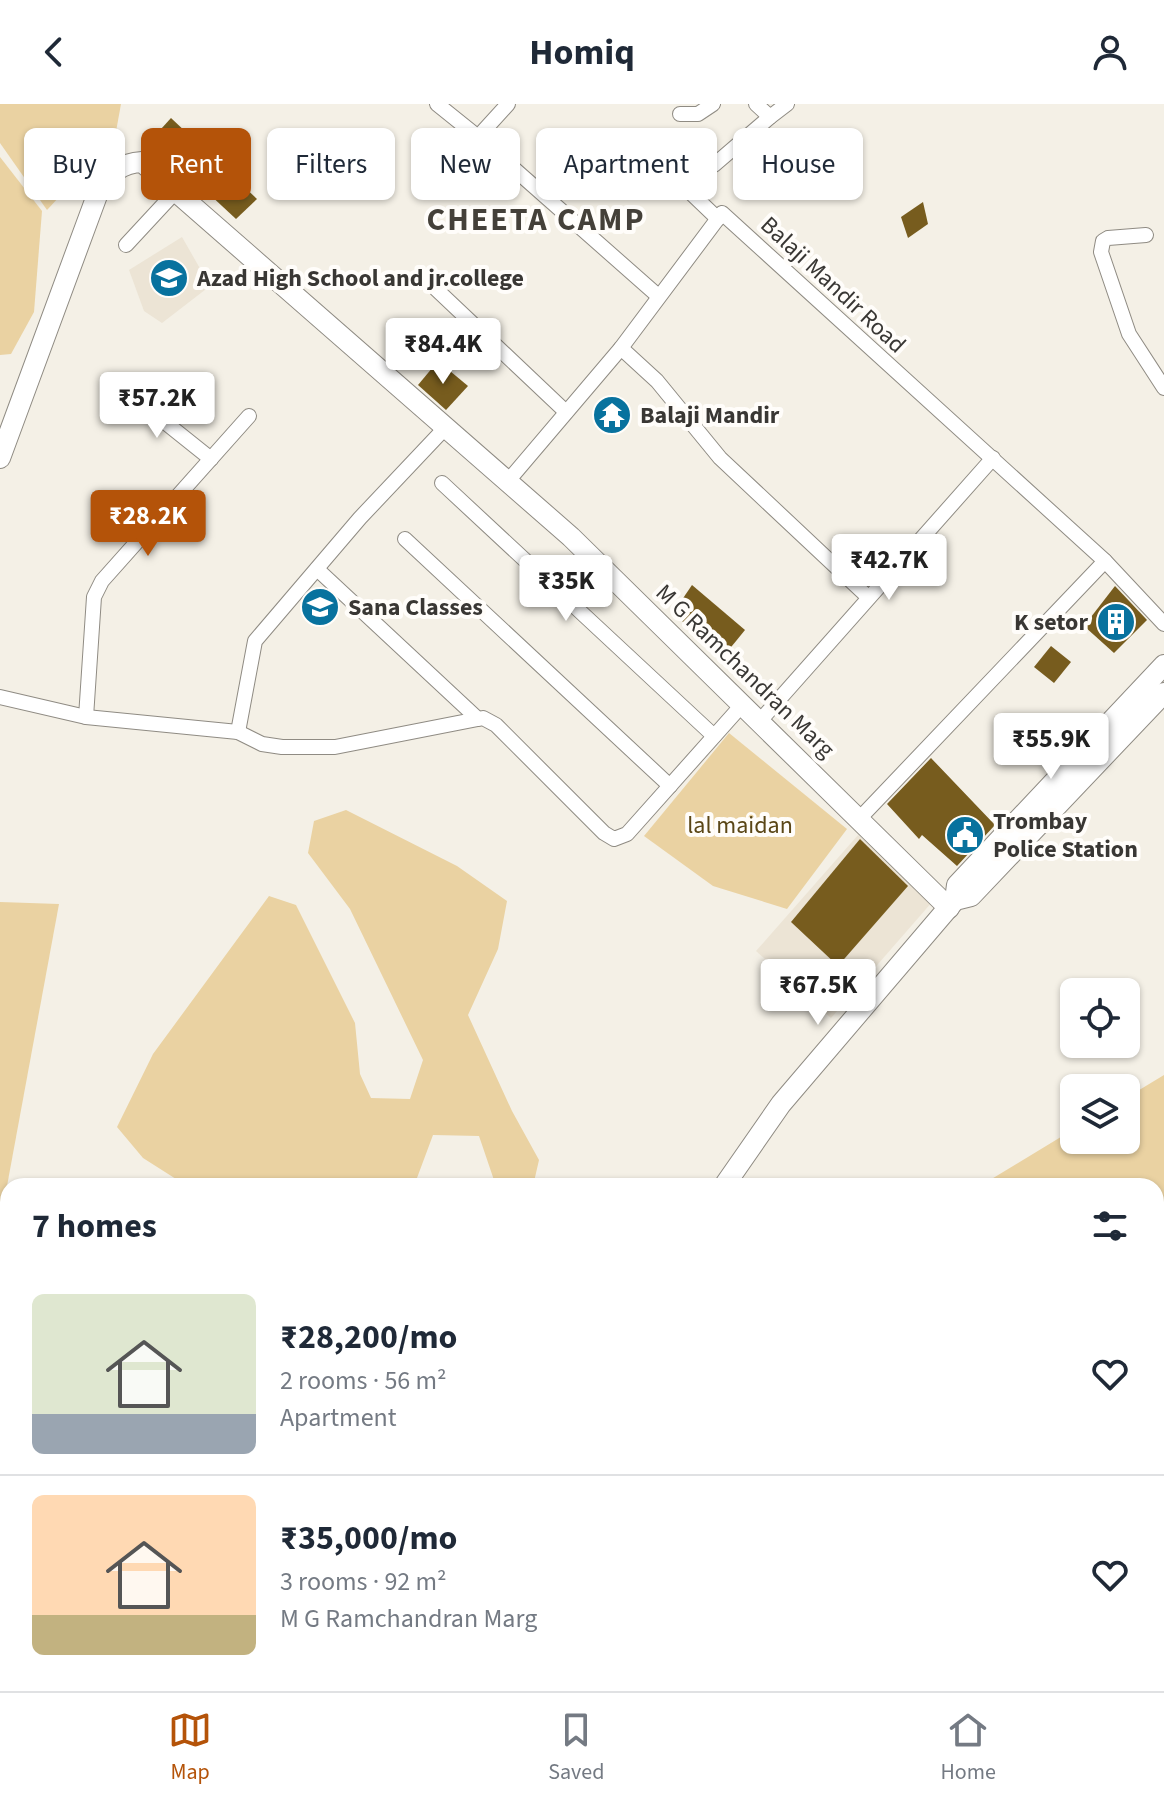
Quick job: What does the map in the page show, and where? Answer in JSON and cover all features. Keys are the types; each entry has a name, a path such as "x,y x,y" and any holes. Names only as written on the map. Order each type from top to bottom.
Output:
{"street":[{"path":"437,104 467,128"},
{"path":"486,128 508,104"},
{"path":"680,114 698,114 713,104"},
{"path":"756,104 770,117"},
{"path":"717,162 787,104"},
{"name":"M G Ramchandran Marg","path":"0,458 99,190 110,174 123,165 141,162"},
{"path":"520,174 657,295"},
{"path":"126,245 168,200"},
{"name":"M G Ramchandran Marg","path":"188,200 571,537 759,722 952,904"},
{"path":"508,481 621,348 657,295 718,219 698,200"},
{"name":"Balaji Mandir Road","path":"718,219 722,213 993,458 1105,561 1164,624"},
{"path":"1146,235 1108,238 1103,241 1101,252 1129,334 1164,388"},
{"path":"436,289 482,336 566,412"},
{"path":"621,348 657,381 720,458 868,597"},
{"path":"126,391 211,459"},
{"path":"86,717 94,597 102,581 249,416"},
{"path":"238,732 255,641 446,427"},
{"path":"759,722 993,458"},
{"path":"442,483 714,736"},
{"path":"405,539 670,786"},
{"path":"860,818 1105,561"},
{"path":"317,569 478,719 496,725 604,833 614,839 627,834 742,705"},
{"path":"730,1178 781,1104 952,904 957,885 1020,834 1113,734 1164,665"},
{"path":"1113,734 1164,693"},
{"path":"0,697 86,717 238,732 262,744 335,747 478,719"}],"shaded area":[{"name":"Azad High School and jr.college","path":"182,237 210,286 162,323 144,311 129,270"},
{"path":"858,835 933,901 831,1018 756,951"}],"green space":[{"path":"0,104 121,104 117,128 24,128 24,177 0,143"},
{"path":"0,157 24,188 24,200 33,200 42,211 34,312 11,354 0,355"},
{"path":"40,200 56,200 47,210"},
{"name":"lal maidan","path":"729,733 847,829 787,909 713,886 644,836"},
{"path":"346,810 457,866 507,901 498,949 468,1015 512,1111 539,1160 535,1178 493,1178 479,1136 433,1135 417,1178 174,1178 143,1158 117,1127 153,1054 269,896 296,905 355,1023 360,1074 371,1098 410,1099 423,1060 350,909 308,853 314,821"},
{"path":"0,902 59,904 8,1178 0,1178"},
{"path":"1164,1075 1164,1178 993,1178 1060,1137 1060,1154 1140,1154 1140,1090"}],"building":[{"path":"171,118 182,128 162,128"},
{"path":"251,193 257,199 236,219 216,200 251,200"},
{"path":"923,202 928,224 908,238 901,217"},
{"path":"438,361 468,386 446,410 418,385"},
{"path":"692,585 745,630 723,657 673,613"},
{"name":"K setor","path":"1115,586 1147,620 1114,653 1084,626"},
{"path":"1051,646 1071,662 1054,683 1034,667"},
{"path":"931,758 995,825 957,866 922,835 919,839 887,804"},
{"path":"860,839 908,886 838,966 791,922"}],"place":[{"name":"Azad High School and jr.college","path":"169,278"},
{"name":"Balaji Mandir","path":"612,415"},
{"name":"Sana Classes","path":"320,607"},
{"name":"K setor","path":"1116,622"},
{"name":"Trombay Police Station","path":"965,835"}],"district":[{"name":"CHEETA CAMP","path":"536,220"}]}
